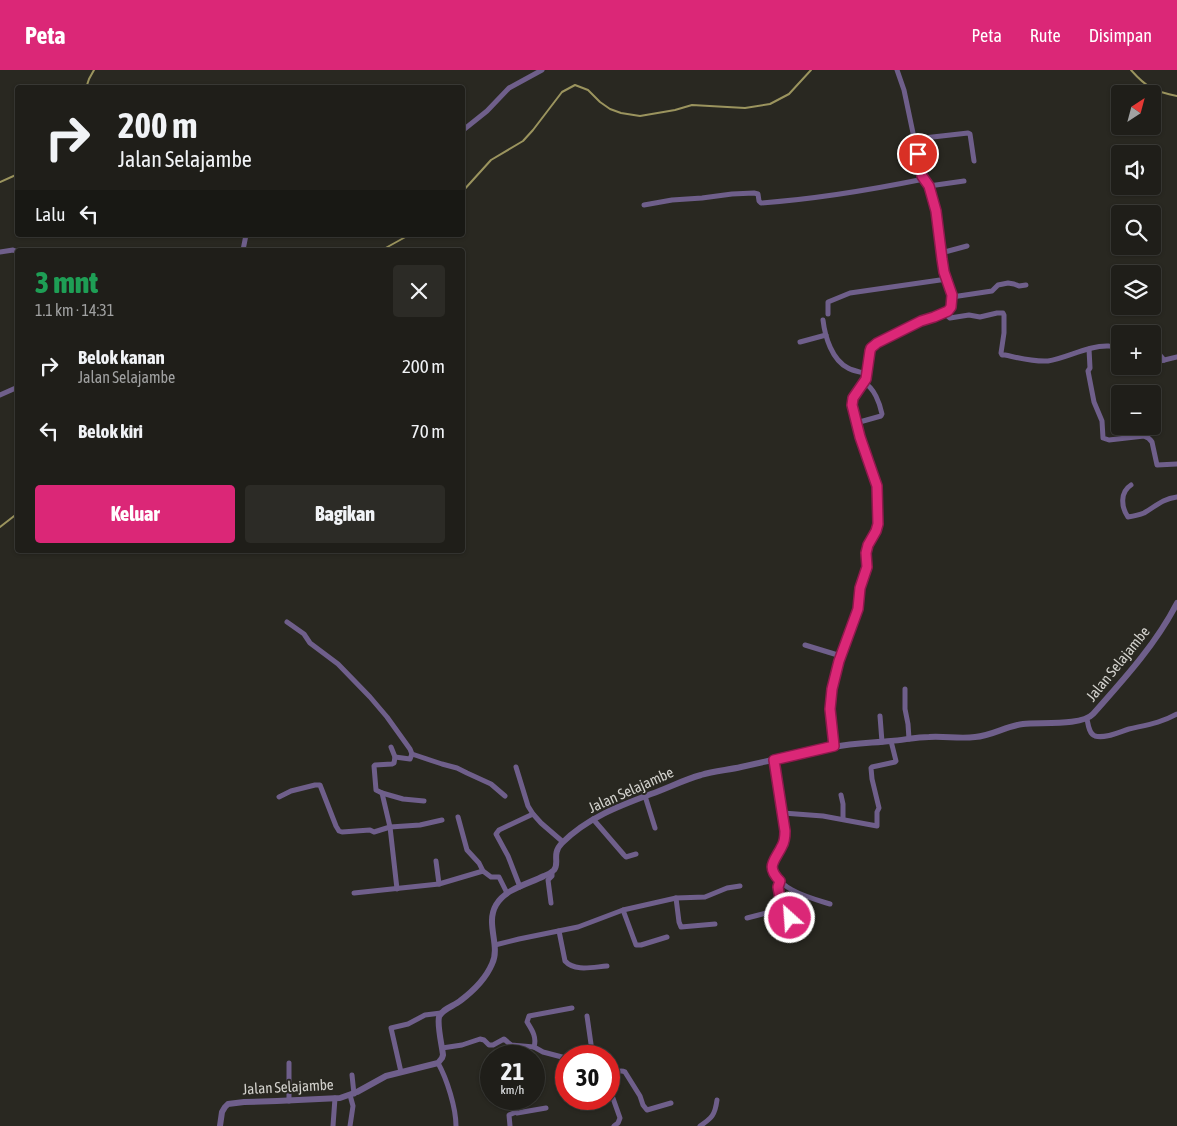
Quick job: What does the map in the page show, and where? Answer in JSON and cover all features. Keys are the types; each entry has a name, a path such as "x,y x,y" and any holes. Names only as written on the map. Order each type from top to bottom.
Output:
{"street":[{"path":"465,129 487,111 510,88 542,70"},
{"path":"834,746 830,709 834,682 858,609 860,588 867,567 866,553 868,545 878,524 877,486 852,410 852,402 855,394 864,383 871,348 921,321 948,311 952,297 944,272 936,211 929,186 922,173 904,90 897,70"},
{"path":"915,139 969,133 974,161"},
{"path":"644,205 672,200 754,193 758,194 759,201 762,202 816,198 924,179"},
{"path":"929,186 964,181"},
{"path":"941,253 967,246"},
{"path":"0,252 15,251"},
{"path":"828,314 828,302 850,293 947,279"},
{"path":"952,297 992,291 998,286 1008,283 1019,286 1026,285"},
{"path":"944,313 950,318 969,315 980,317 997,313 1003,314 1002,355 1005,356 1032,361 1044,361 1069,356 1089,349 1111,347"},
{"path":"823,320 826,336 833,353 844,366 867,374"},
{"path":"800,342 826,336"},
{"path":"1089,349 1090,368 1088,371 1094,402 1102,420 1103,438 1109,440 1147,437 1152,442 1157,464 1177,464"},
{"path":"1161,356 1164,360"},
{"path":"1161,361 1177,358"},
{"path":"856,423 881,416 882,414 872,390 868,384 864,383"},
{"path":"0,395 15,388"},
{"path":"1131,485 1122,496 1125,512 1128,517 1139,515 1168,498 1177,497"},
{"name":"Jalan Selajambe","path":"563,842 593,819 702,774 834,746 924,737 976,737 1020,724 1086,719 1096,712 1146,652 1177,603"},
{"path":"287,622 304,634 310,643 338,664 370,697 387,717 412,754 457,768 491,784 505,796"},
{"path":"805,645 841,656"},
{"path":"906,689 905,709 910,739"},
{"path":"1086,719 1091,734 1102,736 1155,724 1177,714"},
{"path":"880,716 882,742"},
{"path":"783,813 823,816 877,826 877,812 879,808 871,768 896,762 891,741"},
{"path":"391,747 395,757 393,764 379,764 375,766 375,789 403,799 424,801"},
{"path":"395,757 410,759 412,754"},
{"path":"774,760 783,813 785,839 772,866 780,881 792,890 830,904"},
{"path":"401,1072 391,1028 408,1024 425,1015 441,1013 462,1000 472,991 494,961 495,946 492,929 494,910 500,899 508,893 552,872 556,868 556,852 563,842 540,823 533,814 528,806 516,767"},
{"path":"279,797 291,791 318,785 321,787 332,818 342,832 370,830 374,832 390,827 420,825 442,820"},
{"path":"382,793 390,827 397,889"},
{"path":"841,795 843,819"},
{"path":"645,796 655,828"},
{"path":"520,887 508,856 496,834 498,830 533,814"},
{"path":"458,817 467,850 483,871 491,877 498,877 508,893"},
{"path":"593,819 626,857 636,854"},
{"path":"436,861 439,884"},
{"path":"354,893 439,884 483,871"},
{"path":"551,902 548,880 552,876 552,872"},
{"path":"780,881 778,887 782,909"},
{"path":"495,946 578,927 623,910 676,898 705,897 727,888 740,886"},
{"path":"676,898 679,922 682,928 715,924"},
{"path":"747,918 782,909 787,910 792,925 798,933 801,934 808,929"},
{"path":"623,910 636,945 667,937"},
{"path":"559,931 567,963 575,968 607,966"},
{"path":"534,1045 536,1038 527,1022 528,1016 572,1008"},
{"path":"441,1013 439,1023 443,1057 438,1063 449,1090 456,1126"},
{"path":"588,1016 591,1045"},
{"path":"442,1048 462,1045 480,1039 489,1045"},
{"path":"493,1045 504,1039 511,1045"},
{"path":"288,1101 289,1063"},
{"name":"Jalan Selajambe","path":"220,1126 222,1112 228,1104 334,1098 352,1094 382,1077 438,1063"},
{"path":"620,1070 625,1072 647,1110 672,1103"},
{"path":"350,1126 353,1106 352,1075"},
{"path":"333,1126 334,1098"},
{"path":"700,1126 713,1115 717,1100"},
{"path":"510,1126 509,1115 516,1112 520,1114 546,1108"},
{"path":"614,1126 620,1118 617,1110"}],"waterway":[{"path":"87,85 94,70"},
{"path":"465,189 491,160 523,141 562,92 575,85 588,90 610,109 640,116 692,105 745,108 770,104 789,94 811,70"},
{"path":"1131,70 1151,88 1177,96"},
{"path":"0,182 15,175"},
{"path":"386,248 405,237"},
{"path":"0,527 15,515"}],"route":[{"path":"790,918 788,911 782,909 778,887 780,881 772,866 785,839 783,813 774,760 834,746 830,720 832,689 844,645 858,609 860,588 867,567 867,548 878,524 876,480 860,437 852,410 852,402 855,394 866,379 871,348 877,343 921,321 948,311 951,307 952,295 944,272 936,211 929,186 922,176 918,154"}]}
